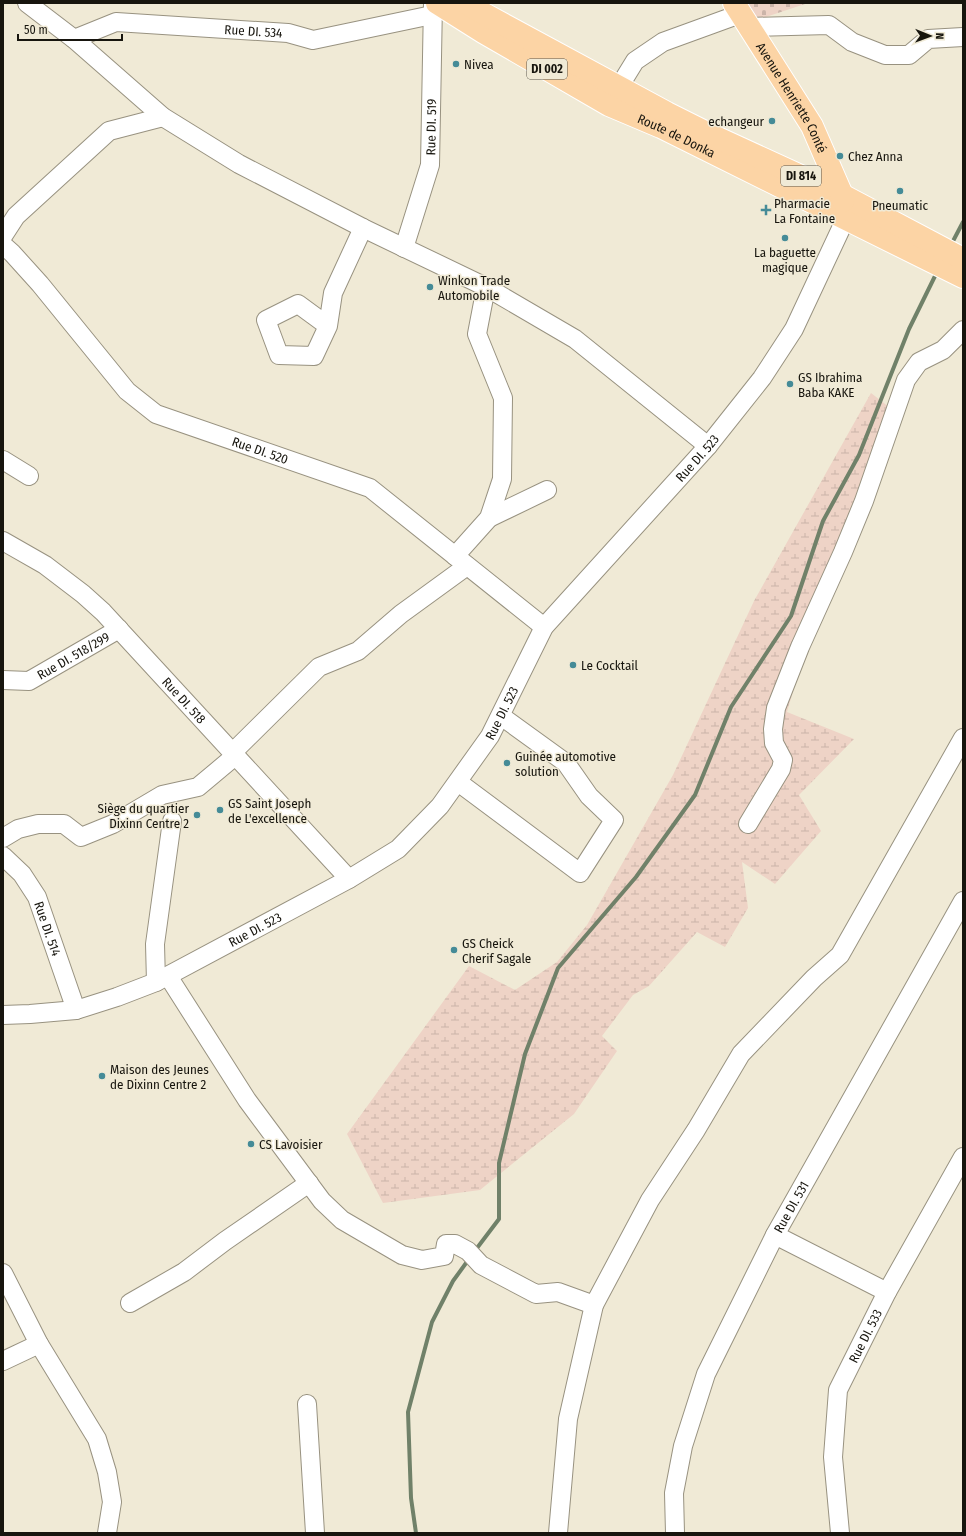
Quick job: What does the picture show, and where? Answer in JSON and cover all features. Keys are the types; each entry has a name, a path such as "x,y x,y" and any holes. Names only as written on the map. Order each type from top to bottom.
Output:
{"main road":[{"name":"Route de Donka","path":"466,3 488,9 619,87 664,120 845,220 927,250"},
{"name":"Route de Donka","path":"434,7 483,32 609,105 711,135 842,195 927,250"},
{"name":"Avenue Henriette Conté","path":"741,15 812,126 842,195 845,220"},
{"path":"927,250 963,259"},
{"path":"927,250 963,277"}],"street":[{"path":"27,3 74,39 163,117 239,164 363,228 486,287 575,339 708,446"},
{"name":"Rue DI. 534","path":"74,39 116,22 288,33 313,40 434,7"},
{"name":"Rue DI. 519","path":"404,248 430,165 434,7"},
{"path":"619,87 635,61 663,42 741,15 829,25 852,42 885,55 909,55 928,39 963,37"},
{"path":"3,236 16,216 109,131 163,117"},
{"name":"Rue DI. 523","path":"3,1015 76,1010 117,997 162,979 349,879 398,849 440,806 490,736 544,628 708,446 762,378 794,330 845,220"},
{"path":"328,326 333,293 363,228"},
{"name":"Rue DI. 520","path":"3,245 40,284 127,390 156,414 370,488 544,628"},
{"path":"3,838 18,828 38,824 64,824 81,837 113,824 162,795 198,786 234,754 319,667 358,651 461,561 489,518 502,479 503,398 477,334 486,287"},
{"path":"748,824 781,769 783,760 774,743 773,729 776,708 800,647 843,552 864,501 906,380 919,362 943,350 963,330"},
{"path":"3,460 29,476"},
{"path":"489,518 548,490"},
{"name":"Rue DI. 518","path":"3,541 45,565 103,612 349,879"},
{"name":"Rue DI. 518/299","path":"3,680 29,681 119,629"},
{"path":"458,782 580,873 614,820 590,796 566,763 501,716"},
{"path":"558,1533 568,1419 594,1305 650,1200 696,1130 741,1054 814,978 840,955 963,738"},
{"path":"172,821 155,944 162,979 247,1100 322,1201 342,1220 402,1255 422,1260 444,1256 446,1244 455,1244 468,1251 481,1265 536,1294 558,1292 594,1305"},
{"name":"Rue DI. 514","path":"3,856 22,874 37,897 76,1010"},
{"name":"Rue DI. 531","path":"675,1533 674,1493 683,1446 706,1374 775,1235 963,901"},
{"name":"Rue DI. 533","path":"840,1533 833,1457 838,1390 887,1292 963,1158"},
{"path":"130,1303 184,1272 225,1241 309,1183"},
{"path":"775,1235 887,1292"},
{"path":"3,1273 40,1344 97,1438 107,1472 112,1502 107,1533"},
{"path":"3,1361 40,1344"},
{"path":"307,1404 315,1533"}],"green space":[{"path":"743,3 808,3 751,22"},
{"path":"871,393 889,407 815,616 787,712 854,739 799,795 821,831 775,884 742,862 748,908 725,947 697,932 649,986 633,995 602,1036 617,1051 574,1114 480,1190 383,1203 347,1134 469,966 515,990 557,962 587,925 673,775 754,601"}],"waterway":[{"path":"951,245 963,222"},
{"path":"474,1252 499,1219 499,1163 525,1054 558,968 636,877 695,795 731,707 791,616 823,521 859,455 909,329 937,272"},
{"path":"416,1533 411,1498 408,1412 432,1322 453,1281 469,1259"}],"place":[{"name":"Nivea","path":"456,64"},
{"name":"echangeur","path":"772,121"},
{"name":"Chez Anna","path":"840,156"},
{"name":"Pneumatic","path":"900,191"},
{"name":"Pharmacie La Fontaine","path":"766,210"},
{"name":"La baguette magique","path":"785,238"},
{"name":"Winkon Trade Automobile","path":"430,287"},
{"name":"GS Ibrahima Baba KAKE","path":"790,384"},
{"name":"Le Cocktail","path":"573,665"},
{"name":"Guinée automotive solution","path":"507,763"},
{"name":"GS Saint Joseph de L'excellence","path":"220,810"},
{"name":"Siège du quartier Dixinn Centre 2","path":"197,815"},
{"name":"GS Cheick Cherif Sagale","path":"454,950"},
{"name":"Maison des Jeunes de Dixinn Centre 2","path":"102,1076"},
{"name":"CS Lavoisier","path":"251,1144"}]}
